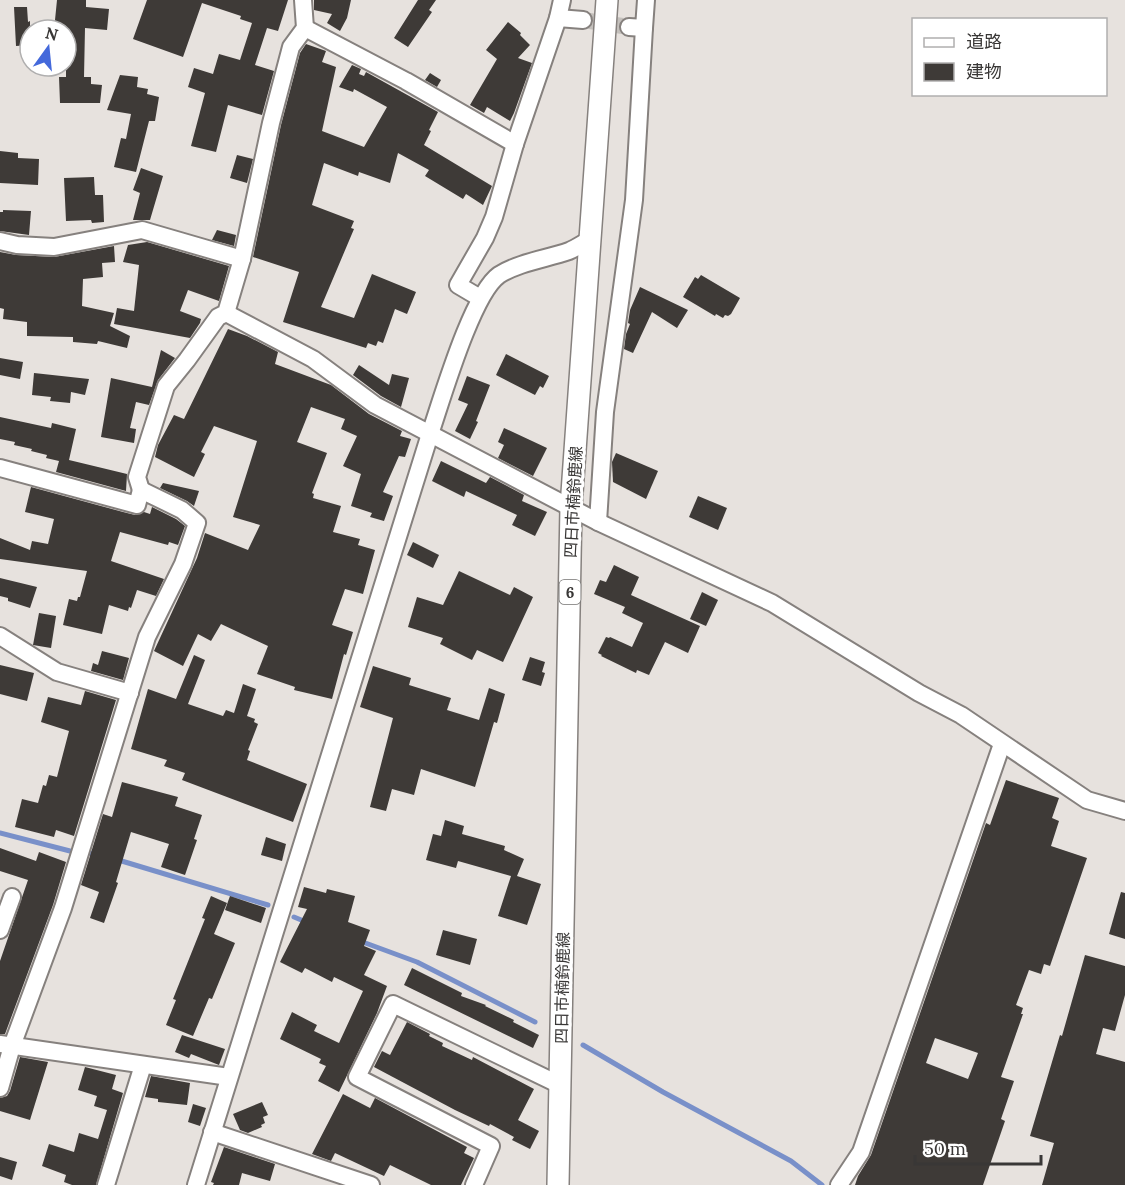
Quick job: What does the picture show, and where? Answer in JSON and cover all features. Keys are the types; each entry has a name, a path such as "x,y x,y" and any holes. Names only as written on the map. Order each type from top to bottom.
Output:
{"main road":[{"name":"四日市楠鈴鹿線","path":"558,1185 571,507 608,0"}],"street":[{"path":"0,468 136,505 141,490 137,477 166,386 218,317 225,313 242,259 271,123 291,47 305,27 303,0"},
{"path":"480,298 458,285 485,238 494,217 562,0"},
{"path":"598,522 605,412 634,200 636,28 646,0"},
{"path":"558,18 583,21"},
{"path":"305,27 406,81 515,144"},
{"path":"0,240 17,245 54,247 142,230 242,259"},
{"path":"196,1185 430,434 454,362 480,298 490,283 500,274 570,250 589,240"},
{"path":"225,313 313,359 375,405 598,522 772,603 919,693 961,715 1087,800 1125,811"},
{"path":"0,1088 6,1045 63,908 147,637 183,564 197,524 182,510 141,490"},
{"path":"0,636 57,672 130,693"},
{"path":"839,1185 861,1152 1002,744"},
{"path":"0,930 12,897"},
{"path":"474,1185 491,1146 357,1077 393,1004 560,1085"},
{"path":"6,1045 229,1077"},
{"path":"106,1185 143,1065"},
{"path":"212,1132 370,1185"}],"building":[{"path":"57,0 86,0 86,7 109,9 107,30 85,28 84,77 91,77 91,84 102,85 100,103 60,103 59,78 78,78 78,18 55,18"},
{"path":"147,0 288,0 278,31 267,28 255,65 274,71 262,115 228,105 216,152 191,146 205,93 188,87 194,68 213,74 219,54 240,60 252,23 240,19 241,16 202,3 183,57 133,39"},
{"path":"314,0 351,0 347,18 340,31 327,23 332,14 314,10"},
{"path":"418,0 436,0 429,10 432,12 408,47 394,38"},
{"path":"14,7 27,7 28,18 18,18 18,46 16,46"},
{"path":"508,22 530,45 518,58 532,63 510,121 487,107 484,113 470,105 497,59 486,50"},
{"path":"306,44 326,51 322,62 336,67 322,131 364,147 387,107 354,89 353,92 339,87 352,65 361,69 359,74 364,76 366,72 438,112 424,145 492,186 483,205 466,194 463,199 425,176 429,170 398,153 390,183 359,172 358,176 324,163 312,205 354,221 351,228 354,229 321,307 354,318 372,274 416,292 407,314 395,309 383,343 378,341 376,346 368,343 366,348 283,322 299,272 253,257 281,125 300,53"},
{"path":"430,73 441,80 437,87 425,80"},
{"path":"120,75 138,77 137,87 148,89 147,94 159,97 155,121 149,121 136,172 114,167 121,138 126,139 131,114 107,110"},
{"path":"0,151 18,153 18,158 39,159 38,185 0,183"},
{"path":"237,155 253,159 247,183 230,178"},
{"path":"141,168 163,176 150,220 133,220 140,193 133,190"},
{"path":"94,177 95,195 103,195 104,222 66,221 64,178"},
{"path":"3,210 31,211 29,235 0,231 0,212"},
{"path":"217,230 236,235 234,246 212,240"},
{"path":"147,242 229,266 219,301 188,290 180,311 201,319 190,338 114,324 117,308 134,311 139,265 123,262 128,245"},
{"path":"114,246 115,262 102,263 103,277 83,279 82,306 114,313 110,326 130,336 127,348 98,341 97,344 73,342 73,337 27,336 27,322 3,319 4,309 0,308 0,252 54,257"},
{"path":"701,275 740,298 731,314 723,318 716,314 715,316 683,297 695,277 698,279"},
{"path":"640,287 688,310 677,328 652,312 633,353 624,349 630,324 628,323 630,310"},
{"path":"228,329 278,352 275,364 331,385 369,414 402,431 400,436 411,439 405,457 399,456 383,492 393,496 384,521 370,517 372,513 351,506 361,474 343,466 357,436 341,429 345,419 311,407 297,442 327,453 312,493 313,498 341,506 333,532 360,539 358,545 375,550 363,594 345,589 332,625 353,632 346,655 344,654 332,699 294,690 295,687 257,674 268,646 221,624 211,641 198,634 183,666 154,651 197,558 205,533 248,550 260,525 233,517 257,441 214,426 201,452 205,454 194,477 155,457 158,445 174,415 184,419"},
{"path":"161,350 175,358 158,380 149,405 136,402 130,428 136,429 134,443 101,437 111,378 152,387"},
{"path":"506,354 549,376 543,388 540,386 535,395 496,375"},
{"path":"0,358 23,362 20,379 0,375"},
{"path":"359,365 389,385 392,374 409,378 401,407 381,396 353,375"},
{"path":"34,373 89,379 85,395 71,392 70,403 50,401 51,397 32,395"},
{"path":"467,376 490,385 470,439 455,431 468,404 458,400"},
{"path":"0,417 51,428 52,423 76,429 69,460 127,474 126,491 56,472 59,461 46,458 47,455 31,451 32,449 14,445 15,442 0,439"},
{"path":"504,428 547,448 533,476 498,458 504,445 498,442"},
{"path":"616,453 658,471 646,499 613,482 612,462"},
{"path":"441,461 486,483 490,477 524,495 522,501 547,512 535,536 512,525 517,515 466,491 464,497 432,481"},
{"path":"163,483 199,491 194,506 160,488"},
{"path":"31,487 135,515 144,512 150,514 152,507 185,526 178,545 169,542 168,545 120,532 111,561 164,579 156,596 137,590 128,611 109,605 102,634 63,625 69,599 77,601 80,597 87,571 0,559 0,538 30,550 32,541 48,544 54,519 25,512"},
{"path":"698,496 727,508 718,530 689,517"},
{"path":"413,542 439,555 433,568 407,555"},
{"path":"614,565 639,577 631,595 700,626 688,653 665,642 649,675 637,670 636,673 598,653 606,637 632,647 643,623 622,613 625,607 594,594 600,580 606,582"},
{"path":"459,571 510,595 514,587 533,597 503,662 477,650 472,660 440,644 443,638 408,627 417,597 443,605"},
{"path":"0,578 37,587 30,608 0,596"},
{"path":"702,592 718,600 706,626 690,619"},
{"path":"39,613 56,616 51,648 33,645"},
{"path":"102,651 129,658 123,680 91,671 93,663 98,665"},
{"path":"194,655 205,660 188,704 223,716 226,710 234,713 243,684 256,689 247,716 255,719 254,722 258,724 248,750 250,751 247,760 307,784 293,822 182,780 185,773 164,766 167,760 131,749 148,689 176,699"},
{"path":"530,657 545,662 542,672 545,673 541,686 522,680"},
{"path":"0,665 34,673 27,701 0,694"},
{"path":"373,666 411,678 409,685 451,698 447,710 479,720 489,688 505,694 497,723 494,722 475,787 421,769 414,795 392,789 386,811 370,807 393,718 360,707"},
{"path":"85,691 116,700 74,836 56,830 54,837 15,827 22,799 38,803 43,785 46,786 49,775 57,777 69,731 41,722 48,697 81,705"},
{"path":"1006,780 1059,798 1052,818 1059,821 1051,846 1087,858 1050,966 1044,964 1041,974 1029,970 1016,1005 1023,1008 1021,1014 1023,1014 1001,1077 1014,1081 1001,1119 1005,1121 983,1185 855,1185 871,1155 986,823 990,825","holes":["935,1038 978,1053 968,1079 926,1063"]},
{"path":"122,782 178,797 175,806 202,815 194,839 197,840 185,875 161,867 169,844 131,832 116,882 118,883 104,923 90,918 99,892 81,885 103,814 112,817"},
{"path":"445,820 464,826 462,834 505,846 504,850 524,859 517,876 541,884 527,925 498,916 511,876 458,861 456,868 426,860 433,834 441,836"},
{"path":"266,837 286,844 282,861 261,855"},
{"path":"0,848 36,861 39,852 66,862 53,905 5,1034 0,1034 0,961 28,880 0,871"},
{"path":"304,887 326,893 327,889 355,896 348,922 370,930 364,946 376,951 364,975 387,986 377,1013 339,1092 318,1081 326,1066 319,1063 321,1059 280,1039 292,1012 317,1025 314,1031 339,1043 363,991 334,977 332,982 305,968 302,973 280,962 307,909 298,907"},
{"path":"1121,892 1125,893 1125,939 1109,934"},
{"path":"211,896 227,903 214,934 235,943 212,999 209,998 193,1036 166,1025 176,1000 173,999 205,919 202,918"},
{"path":"230,896 266,908 261,923 225,910"},
{"path":"443,930 477,939 470,965 436,955"},
{"path":"1085,955 1125,966 1125,995 1115,1031 1103,1028 1096,1054 1125,1062 1125,1185 1042,1185 1054,1143 1030,1136"},
{"path":"412,968 462,993 461,996 486,1005 539,1035 533,1048 404,985"},
{"path":"407,1022 430,1034 429,1036 443,1043 442,1046 472,1060 473,1057 534,1089 518,1120 539,1131 530,1149 512,1140 514,1137 490,1124 489,1126 455,1110 374,1067 382,1051 390,1055"},
{"path":"182,1035 225,1049 219,1065 191,1054 189,1058 175,1052"},
{"path":"20,1057 48,1062 30,1120 0,1111 0,1098 7,1096 10,1091"},
{"path":"85,1067 116,1075 112,1089 123,1093 96,1185 72,1185 64,1182 66,1175 42,1166 49,1144 74,1152 79,1133 98,1139 107,1110 94,1106 97,1096 78,1090"},
{"path":"151,1076 190,1083 187,1105 158,1102 158,1099 145,1097"},
{"path":"343,1094 370,1108 375,1098 467,1147 464,1153 474,1158 461,1185 431,1185 390,1165 384,1176 335,1153 331,1161 312,1154"},
{"path":"262,1102 268,1115 263,1117 265,1123 261,1125 262,1127 248,1133 240,1130 233,1114"},
{"path":"193,1104 206,1108 200,1126 188,1122"},
{"path":"224,1147 275,1164 270,1181 242,1173 239,1185 213,1185 214,1183 211,1182"},
{"path":"0,1157 17,1162 12,1180 0,1176"}],"waterway":[{"path":"0,833 70,851 98,854"},
{"path":"115,859 268,905"},
{"path":"294,917 306,922"},
{"path":"360,941 417,962 535,1022"},
{"path":"583,1045 663,1092 791,1161 822,1185"}],"tunnel":[{"path":"583,20 629,27"}]}
